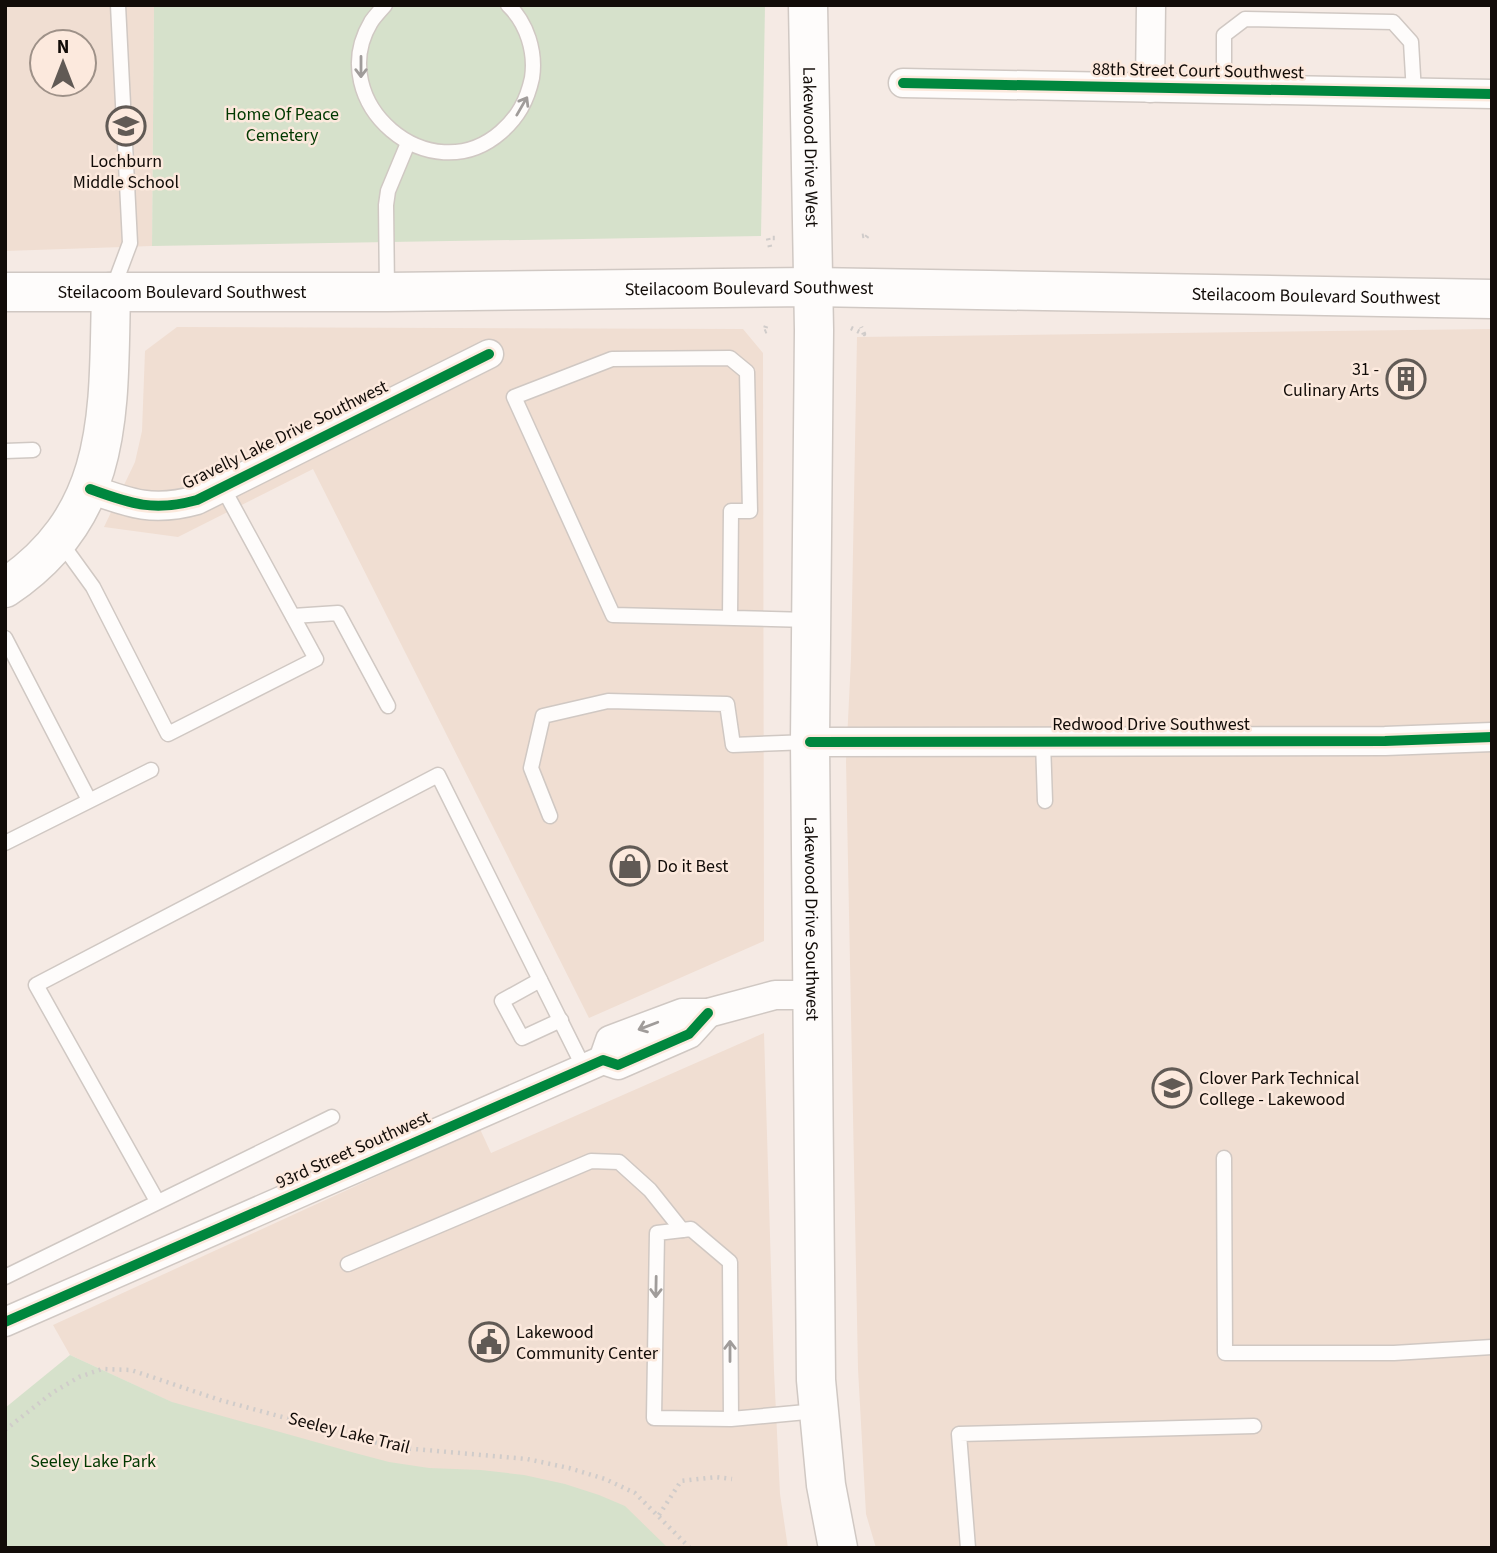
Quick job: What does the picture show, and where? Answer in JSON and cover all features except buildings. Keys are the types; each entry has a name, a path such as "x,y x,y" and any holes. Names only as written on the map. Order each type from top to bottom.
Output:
{"main road":[{"name":"Lakewood Drive West","path":"808,5 813,287"},
{"name":"Steilacoom Boulevard Southwest","path":"5,292 387,292 813,287 1492,299"},
{"name":"Lakewood Drive Southwest","path":"813,287 810,742 818,1411 825,1485 838,1548"},
{"path":"5,588 28,573 58,539 73,520 90,489 101,453 107,410 111,292"}],"street":[{"path":"1150,88 1151,5"},
{"path":"1492,77 1492,84"},
{"name":"88th Street Court Southwest","path":"903,83 1492,94"},
{"name":"Gravelly Lake Drive Southwest","path":"90,489 125,502 157,508 197,500 489,354"},
{"name":"Redwood Drive Southwest","path":"810,742 1385,741 1492,737"},
{"name":"93rd Street Southwest","path":"5,1322 593,1064 610,1040 682,1013 708,1013 775,995 812,995"}],"lane":[{"path":"111,292 130,243 118,5"},
{"path":"385,5 371,23 361,49 360,77 369,104 385,127 408,144 436,152 465,150 492,139 514,120 528,95 534,66 529,38 515,12 508,5"},
{"path":"1224,89 1224,35 1245,19 1258,19 1393,22 1411,42 1413,93"},
{"path":"387,292 386,205 388,191 408,144"},
{"path":"730,617 731,511 750,511 747,372 730,358 612,359 514,397 613,615 811,620"},
{"path":"5,451 33,450"},
{"path":"58,539 93,587 168,734 316,659 223,488"},
{"path":"293,616 338,613 388,706"},
{"path":"5,638 89,800"},
{"path":"550,816 531,768 543,716 608,701 727,704 733,745 810,742"},
{"path":"1043,742 1045,801"},
{"path":"5,843 151,770"},
{"path":"157,1202 36,985 438,775 561,1020 593,1064"},
{"path":"540,980 502,1001 522,1038 561,1020"},
{"path":"5,1277 332,1117"},
{"path":"1224,1158 1225,1353 1394,1353 1492,1347"},
{"path":"348,1264 592,1161 619,1162 650,1189 682,1230"},
{"path":"731,1419 730,1262 691,1229 657,1233 654,1418 731,1419 818,1411"},
{"path":"968,1548 959,1434 1254,1426"}],"path":[{"path":"770,247 768,238 778,238"},
{"path":"851,328 864,334 861,327"},
{"path":"659,1515 681,1481 732,1479"}],"shaded area":[{"path":"5,5 154,5 152,246 5,251"},
{"path":"177,327 743,329 763,353 764,941 589,1018 313,469 178,537 104,527 135,462 142,431 145,351"},
{"name":"Clover Park Technical College - Lakewood","path":"1492,329 1492,1548 876,1548 866,1514 858,1369 846,761 851,659 857,337"},
{"path":"764,1033 774,1371 780,1494 788,1548 486,1548 70,1355 53,1325 480,1129 491,1153"}],"green space":[{"name":"Home Of Peace Cemetery","path":"154,5 765,5 761,236 152,246"},
{"name":"Seeley Lake Park","path":"70,1355 172,1402 389,1462 429,1468 524,1475 565,1484 625,1506 668,1548 5,1548 5,1408"}],"cycle path":[{"path":"903,83 1492,94"},
{"path":"90,489 143,505 182,504 197,500 489,354"},
{"path":"810,742 1385,741 1492,737"},
{"path":"5,1322 603,1060 618,1065 689,1034 708,1013"}],"place":[{"name":"Lochburn Middle School","path":"126,126"},
{"name":"31 - Culinary Arts","path":"1406,379"},
{"name":"Do it Best","path":"630,866"},
{"name":"Clover Park Technical College - Lakewood","path":"1172,1088"},
{"name":"Lakewood Community Center","path":"489,1342"}]}
